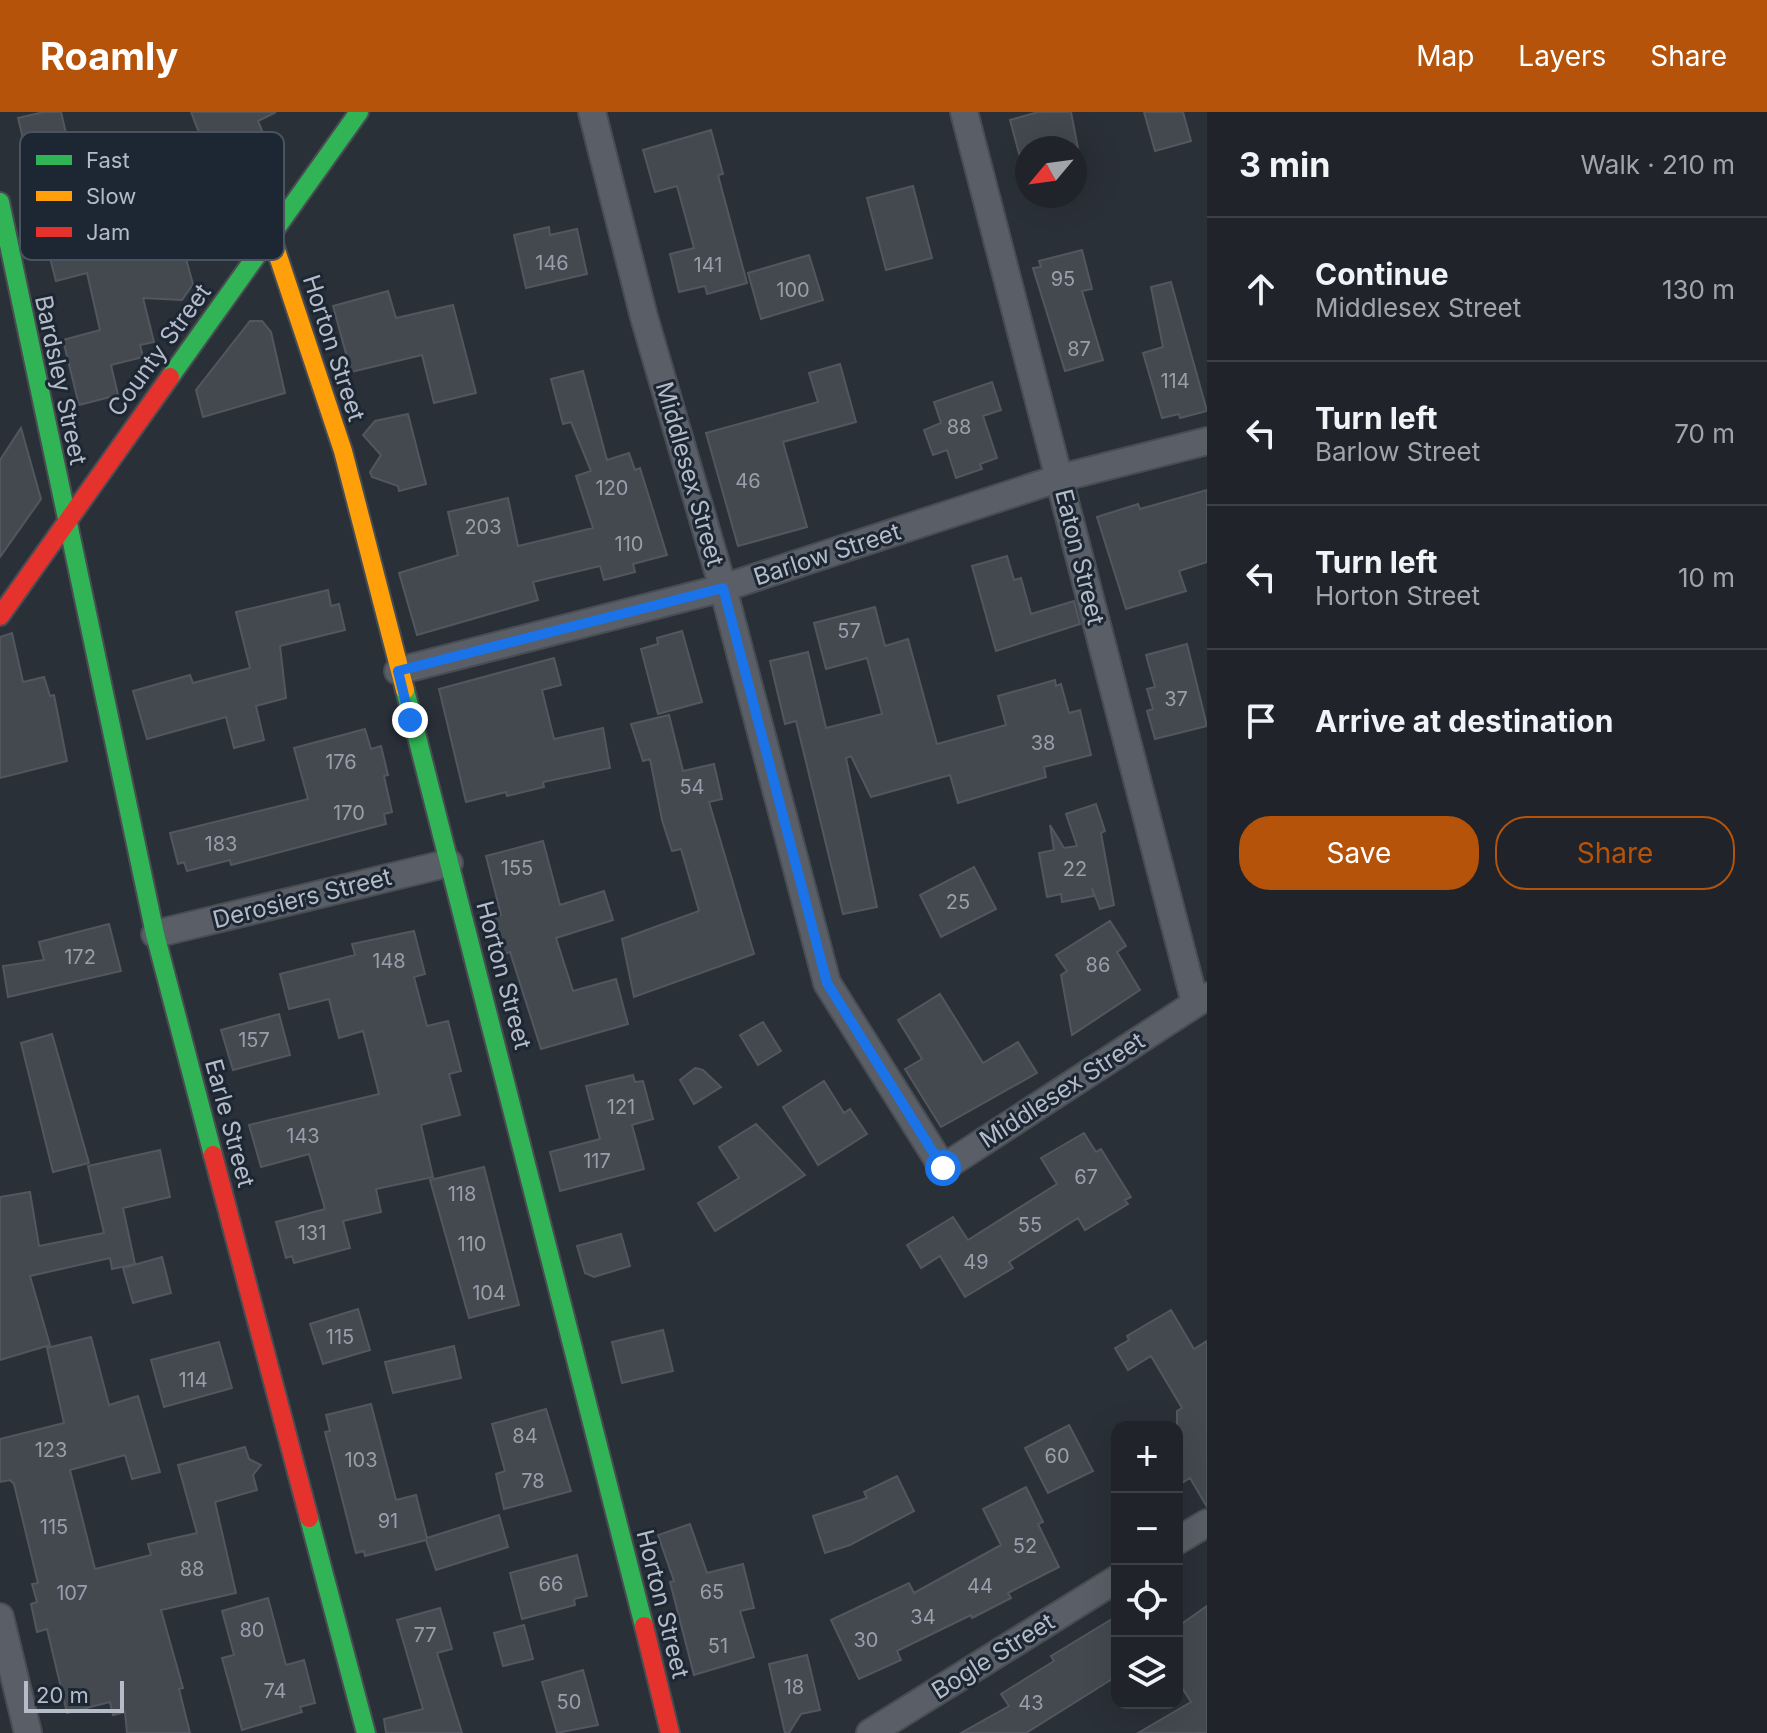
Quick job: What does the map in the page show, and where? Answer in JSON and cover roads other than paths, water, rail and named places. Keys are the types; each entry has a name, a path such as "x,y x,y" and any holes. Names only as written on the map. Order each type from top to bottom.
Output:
{"street":[{"name":"County Street","path":"284,217 359,112"},
{"name":"Middlesex Street","path":"592,112 644,317 723,588 827,983 943,1168 1201,999"},
{"name":"Eaton Street","path":"964,112 1201,999"},
{"name":"Bardsley Street","path":"0,202 66,522"},
{"name":"County Street","path":"0,616 253,260"},
{"name":"Horton Street","path":"279,260 343,451 587,1395 670,1733"},
{"name":"Barlow Street","path":"398,671 723,588 1060,478 1207,441"},
{"name":"Earle Street","path":"66,522 155,934 366,1733"},
{"name":"Derosiers Street","path":"155,934 449,863"},
{"path":"1183,1537 1207,1523"},
{"name":"Bogle Street","path":"870,1733 1111,1583"},
{"path":"0,1617 28,1733"}]}
